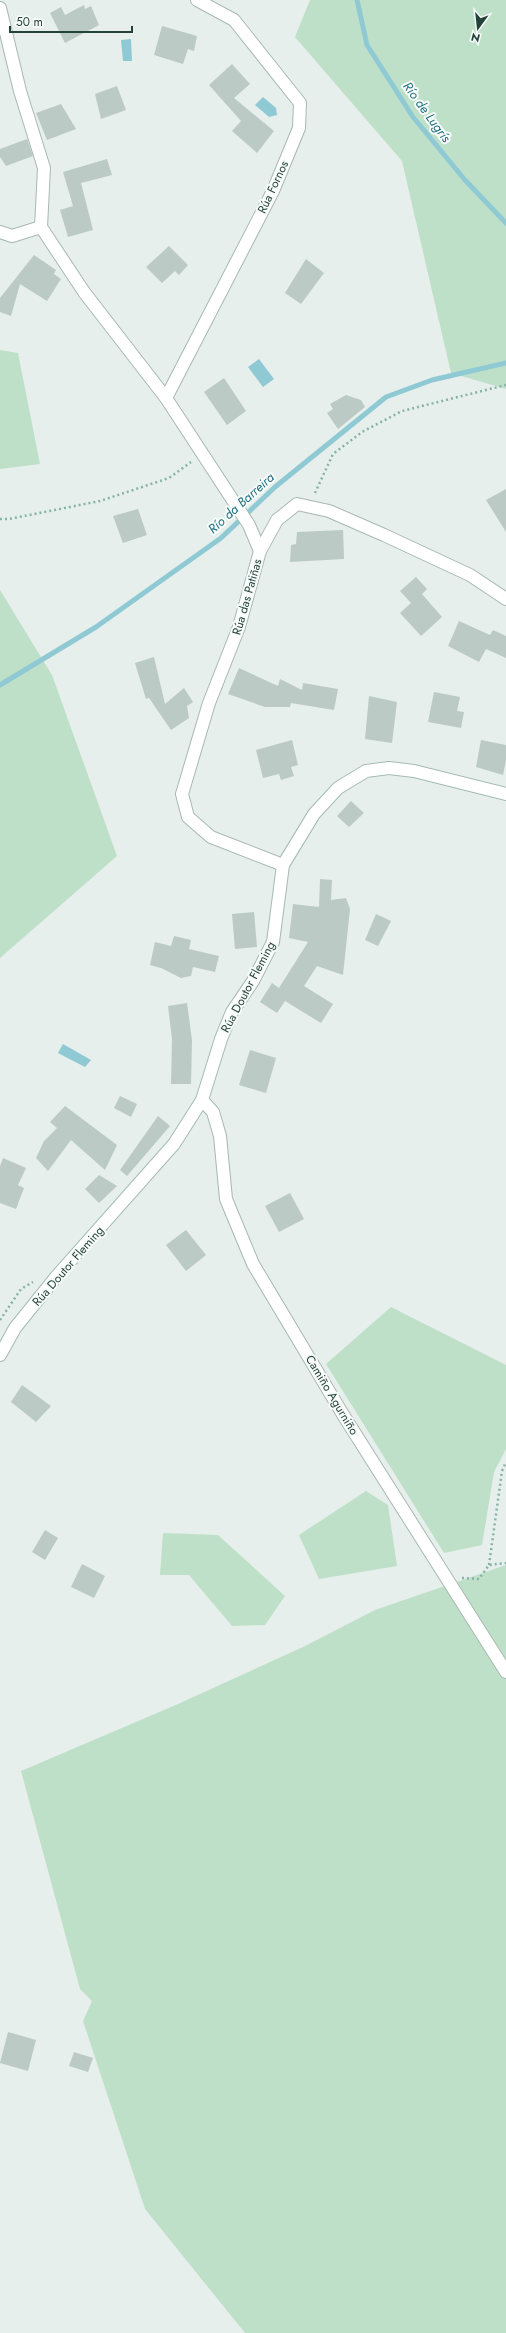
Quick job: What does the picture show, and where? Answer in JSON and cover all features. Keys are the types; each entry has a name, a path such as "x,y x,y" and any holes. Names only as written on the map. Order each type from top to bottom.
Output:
{"street":[{"name":"Rúa Fornos","path":"166,398 273,191 299,128 300,103 234,20 197,0"},
{"path":"0,8 20,91 44,168 41,227 84,292 166,398 201,454 249,525 260,551"},
{"path":"0,232 12,236 41,227"},
{"name":"Rúa das Patiñas","path":"283,865 211,837 188,817 182,794 209,703 239,627 260,551 277,520 297,504 330,511 470,574 506,599"},
{"name":"Rúa Doutor Fleming","path":"0,1355 15,1328 56,1277 174,1144 202,1100 221,1039 232,1012 253,981 273,942 283,865 314,814 338,788 366,771 389,768 414,771 506,794"},
{"name":"Camiño Agurniño","path":"202,1100 212,1112 220,1136 226,1199 253,1264 342,1413 506,1672"}],"path":[{"path":"309,507 323,473 333,454 362,432 402,411 506,385"},
{"path":"0,519 9,519 100,501 169,478 201,454"},
{"path":"446,1577 478,1579 489,1565 502,1471 506,1462"},
{"path":"489,1565 506,1563"}],"green space":[{"path":"310,0 506,0 506,389 451,373 402,161 295,37"},
{"path":"0,350 18,353 40,464 0,469"},
{"path":"0,590 52,675 117,856 0,958"},
{"path":"391,1307 506,1365 506,1449 494,1472 482,1545 444,1553 326,1364"},
{"path":"366,1491 388,1505 397,1566 319,1579 299,1535"},
{"path":"163,1533 218,1535 285,1596 265,1625 232,1626 189,1575 160,1575"},
{"path":"506,1565 506,2333 245,2333 145,2209 83,2021 92,2001 80,1989 21,1771 178,1704 303,1647 375,1610"}],"water":[{"path":"131,39 132,61 123,61 121,40"},
{"path":"263,97 276,108 277,115 269,117 255,105"},
{"path":"259,359 274,379 263,387 248,367"},
{"path":"63,1044 91,1060 85,1067 58,1053"}],"building":[{"path":"84,5 85,9 91,6 99,25 65,43 50,13 61,7 65,15"},
{"path":"162,26 197,36 194,51 188,49 183,64 154,55"},
{"path":"232,64 250,84 234,98 274,131 257,153 232,131 241,121 209,85"},
{"path":"117,86 126,110 101,119 95,94"},
{"path":"61,104 76,129 47,140 36,113"},
{"path":"27,139 33,156 6,166 0,157 0,149"},
{"path":"107,159 112,175 81,183 93,230 68,237 60,210 73,206 63,172"},
{"path":"169,246 188,265 179,275 175,271 162,283 146,267"},
{"path":"34,255 56,270 54,274 61,279 47,301 20,284 11,316 0,312 0,298"},
{"path":"306,259 324,273 301,304 285,293"},
{"path":"224,378 246,411 227,425 204,392"},
{"path":"346,395 361,400 365,407 338,429 327,413 333,409 330,404"},
{"path":"506,489 506,532 486,500"},
{"path":"138,509 147,535 123,543 113,516"},
{"path":"343,530 344,559 290,562 291,545 296,544 297,532"},
{"path":"416,577 427,589 422,594 442,617 421,636 400,613 411,603 400,591"},
{"path":"459,621 490,635 493,630 506,636 506,658 486,649 479,662 448,646"},
{"path":"154,657 165,704 184,688 193,702 187,706 189,718 171,730 149,698 146,699 135,663"},
{"path":"239,668 278,686 280,679 302,690 303,683 338,689 334,710 291,703 290,707 265,707 228,694"},
{"path":"434,692 460,697 457,711 464,712 461,728 428,722"},
{"path":"369,696 397,702 392,743 365,739"},
{"path":"292,740 298,765 291,767 294,776 281,780 279,774 263,778 256,750"},
{"path":"481,740 506,745 506,760 503,775 476,767"},
{"path":"351,801 364,813 349,827 337,816"},
{"path":"320,879 332,880 331,900 346,898 350,909 343,975 317,966 304,986 333,1004 321,1023 285,1001 277,1013 260,1002 272,983 279,988 308,942 289,938 293,904 319,907"},
{"path":"254,912 257,947 235,949 232,914"},
{"path":"376,914 391,921 378,946 365,940"},
{"path":"174,936 191,940 189,949 219,956 215,972 193,967 191,976 181,978 161,968 150,965 155,942 171,946"},
{"path":"187,1003 192,1040 191,1084 171,1084 172,1039 168,1006"},
{"path":"250,1050 276,1058 266,1093 239,1085"},
{"path":"120,1096 137,1104 131,1117 114,1108"},
{"path":"65,1106 117,1145 105,1170 71,1140 48,1171 36,1158 44,1141 57,1128 50,1122"},
{"path":"158,1116 170,1126 127,1176 120,1170"},
{"path":"3,1158 26,1168 18,1185 24,1188 16,1209 0,1203 0,1166"},
{"path":"99,1175 117,1186 99,1203 85,1189"},
{"path":"290,1193 304,1219 279,1232 265,1206"},
{"path":"186,1230 206,1255 186,1271 166,1245"},
{"path":"22,1385 51,1406 36,1422 11,1402"},
{"path":"45,1530 58,1538 45,1560 32,1552"},
{"path":"82,1564 105,1576 94,1598 71,1587"},
{"path":"8,2032 36,2040 28,2071 0,2063"},
{"path":"74,2052 93,2058 88,2072 69,2066"}],"waterway":[{"name":"Río de Lugrís","path":"357,0 367,45 413,117 465,180 506,223"},
{"name":"Río da Barreira","path":"0,685 96,627 221,538 275,487 386,397 432,380 506,363"}]}
